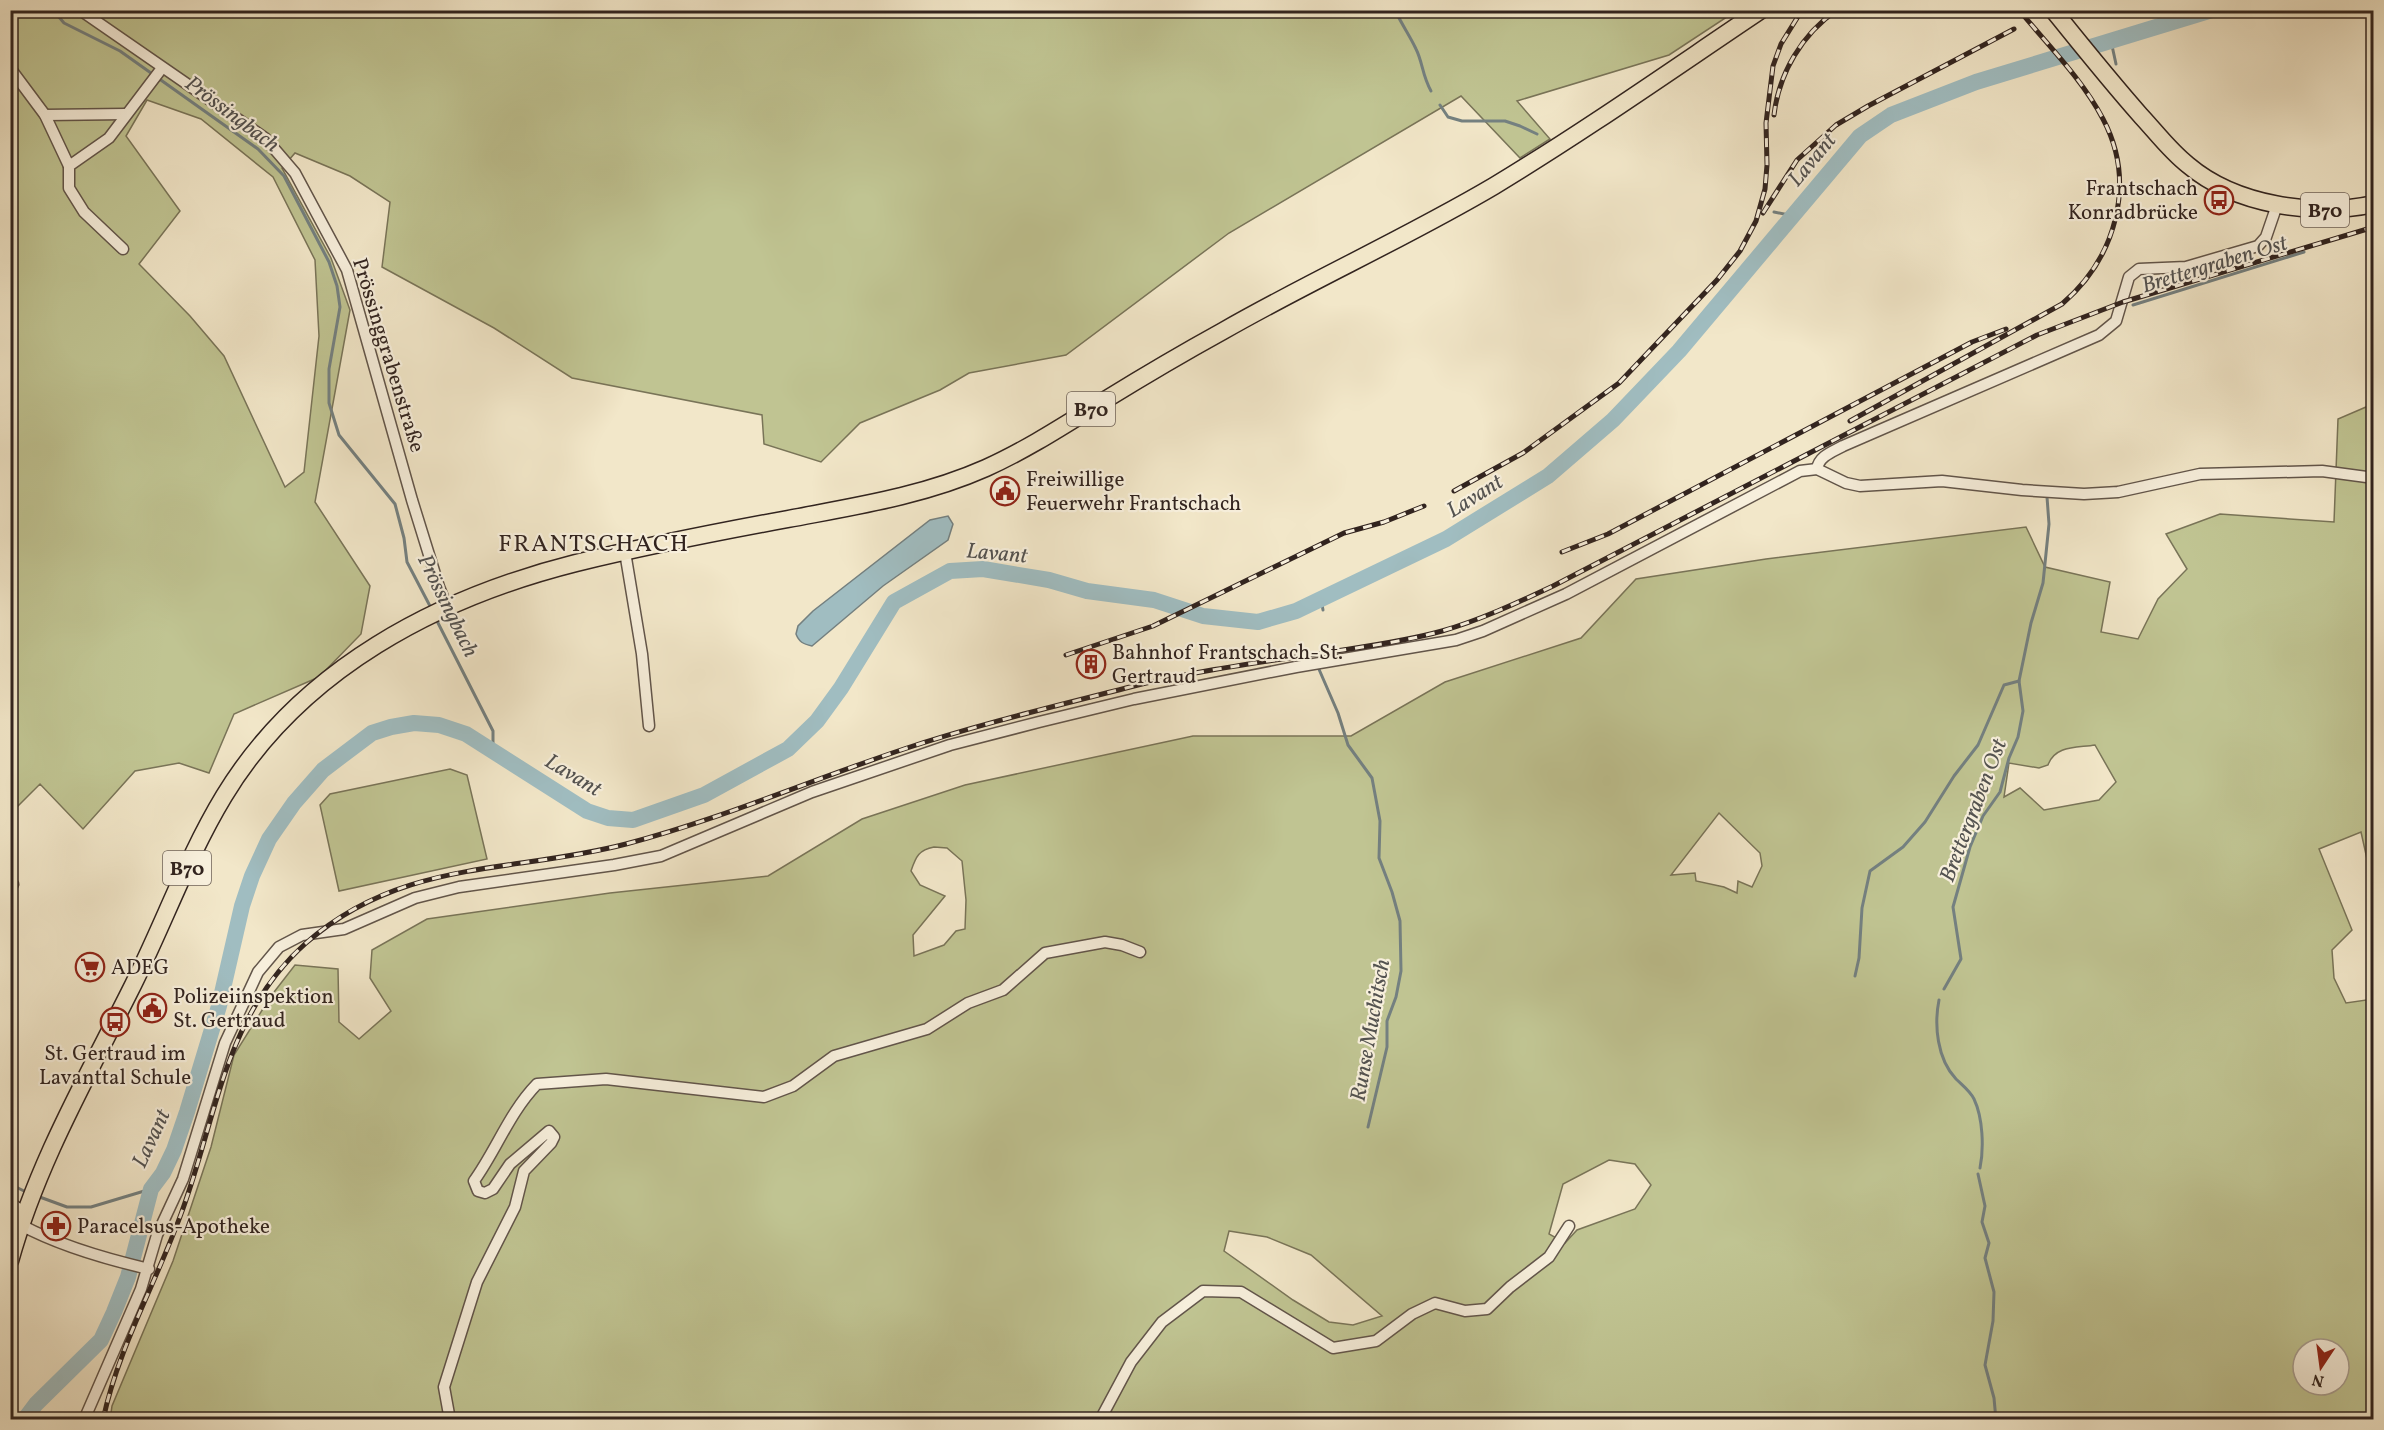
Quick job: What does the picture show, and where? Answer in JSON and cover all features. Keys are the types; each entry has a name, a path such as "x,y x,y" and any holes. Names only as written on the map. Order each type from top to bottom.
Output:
{"main road":[{"name":"B70","path":"13,1252 34,1187 69,1110 139,973 208,824 232,783 274,729 313,690 357,657 438,612 528,576 625,552 901,497 940,486 987,468 1038,441 1257,311 1491,187 1761,10"},
{"name":"B70","path":"2059,17 2165,143 2188,166 2235,191 2277,205 2312,210 2336,210 2373,204"}],"street":[{"name":"Prössinggrabenstraße","path":"80,10 160,71 265,138 295,173 343,263 412,500 438,612"},
{"path":"10,68 45,115 69,166 69,188 84,212 123,249"},
{"path":"69,166 109,138 160,71"},
{"path":"45,115 126,114"},
{"path":"1816,470 1818,462 1823,457 1844,446 2099,335 2116,321 2129,277 2139,269 2186,267 2258,246 2266,237 2277,205"},
{"path":"84,1419 163,1221 183,1179 234,1021 258,972 279,947 302,935 344,929 415,898 459,887 661,856 812,792 950,746 1028,725 1146,697 1296,667 1456,640 1483,631 1566,594 1800,471 1816,470 1846,483 1860,486 1942,481 2084,494 2118,492 2200,474 2322,471 2373,478"},
{"path":"625,552 642,654 649,726"},
{"path":"450,1419 444,1388 477,1282 515,1207 524,1171 554,1137 549,1131 510,1164 493,1189 485,1193 478,1191 474,1181 485,1166 496,1141 522,1099 537,1084 606,1079 764,1097 793,1086 834,1056 927,1029 968,1003 1003,990 1045,953 1105,942 1140,952"},
{"path":"10,1202 25,1214 46,1237 123,1263 145,1268"},
{"path":"1100,1419 1131,1362 1162,1322 1203,1291 1241,1292 1333,1348 1376,1341 1412,1314 1435,1303 1465,1311 1487,1309 1510,1287 1549,1257 1569,1226"}],"green space":[{"path":"10,11 1736,11 1669,55 1517,101 1550,139 1520,158 1461,96 1229,233 1066,355 969,373 940,390 860,423 821,462 764,444 762,415 572,378 494,328 382,267 390,202 350,176 295,153 282,168 331,258 350,310 315,502 370,586 361,634 319,677 234,714 209,773 179,763 135,771 83,829 40,784 11,813","holes":["147,100 201,119 273,177 315,260 319,336 304,472 285,487 224,356 190,316 139,264 180,211 126,136"]},
{"path":"2373,404 2373,886 2361,832 2319,849 2352,930 2332,950 2334,978 2346,1003 2373,999 2373,1419 110,1420 112,1406 173,1261 211,1147 234,1055 271,996 295,965 338,969 339,1022 359,1039 391,1011 370,978 372,950 427,919 610,893 768,876 862,819 965,785 1193,736 1351,736 1445,682 1581,638 1636,579 1766,559 2026,527 2045,567 2110,582 2101,632 2138,639 2158,599 2187,569 2166,534 2220,514 2334,522 2338,419","holes":["2095,745 2116,782 2099,800 2044,810 2020,788 2004,797 2009,763 2039,768 2048,765 2051,759 2061,751","1719,813 1760,853 1762,866 1752,887 1738,881 1737,893 1724,887 1696,881 1695,873 1671,875","934,847 947,848 962,861 966,900 965,929 956,931 944,945 914,956 913,935 945,896 920,885 911,871 921,852","1609,1160 1635,1164 1651,1185 1635,1209 1577,1230 1565,1243 1549,1234 1563,1184","1229,1231 1267,1237 1311,1255 1382,1316 1353,1325 1329,1322 1293,1300 1224,1251"]},
{"path":"450,769 467,775 487,859 339,891 320,805 330,794"}],"water":[{"path":"948,516 953,524 948,540 883,586 812,646 800,641 796,634 798,626 813,611 930,520"}],"waterway":[{"name":"Prössingbach","path":"53,10 64,23 120,51 258,149 284,176 329,262 337,286 340,307 329,369 329,403 339,435 395,504 404,538 407,562 431,608"},
{"path":"1395,10 1416,49 1431,91"},
{"name":"Lavant","path":"24,1420 36,1404 101,1340 114,1312 128,1277 151,1189 163,1173 174,1150 187,1112 219,1006 242,906 252,876 269,839 294,803 323,770 372,733 414,723 439,725 466,734 587,811 608,818 633,820 704,795 788,749 817,721 841,688 894,602 950,571 983,569 1049,580 1087,591 1154,600 1203,616 1258,622 1296,611 1446,539 1548,476 1613,420 1679,351 1860,136 1891,115 1976,82 2212,10"},
{"name":"Brettergraben Ost","path":"2111,41 2116,64"},
{"path":"1440,105 1448,117 1462,121 1505,121 1537,134"},
{"path":"1774,212 1794,216"},
{"name":"Brettergraben Ost","path":"2133,305 2304,252"},
{"name":"Brettergraben Ost","path":"1944,989 1961,959 1953,907 1970,847 1983,816 2000,792 2009,758 2018,737 2023,711 2019,681 2031,623 2043,583 2049,524 2047,497"},
{"name":"Runse Muchitsch","path":"1321,599 1323,610"},
{"name":"Prössingbach","path":"436,619 493,731 493,751"},
{"name":"Runse Muchitsch","path":"1318,667 1338,713 1348,745 1372,778 1380,821 1379,858 1400,921 1401,971 1396,997 1387,1021 1387,1047 1368,1127"},
{"path":"1855,976 1859,958 1862,908 1870,871 1903,847 1925,822 1954,776 1978,745 2004,685 2019,681"},
{"name":"Brettergraben Ost","path":"1939,1000 1937,1031 1941,1052 1950,1071 1972,1096 1979,1115 1982,1142 1980,1168"},
{"name":"Brettergraben Ost","path":"1978,1174 1985,1206 1982,1222 1989,1243 1985,1258 1994,1292 1993,1321 1985,1365 1994,1398 1996,1420"},
{"path":"10,1184 28,1193"},
{"path":"37,1196 67,1207 91,1207 151,1189"}],"railway":[{"path":"1454,491 1523,453 1619,383 1717,280 1740,251 1756,221 1765,189 1766,123 1773,66 1781,44 1802,10"},
{"path":"1774,115 1781,84 1794,56 1813,31 1837,10"},
{"path":"1850,421 2062,304 2081,285 2096,265 2108,242 2116,218 2119,194 2119,168 2113,143 2103,119 2085,90 2019,10"},
{"path":"1763,213 1797,160 1836,125 2014,29"},
{"path":"103,1420 118,1367 181,1214 226,1070 257,1002 279,972 306,943 343,916 381,896 420,882 459,873 626,844 731,811 904,749 1042,709 1180,676 1393,642 1456,627 1553,586 2037,335 2123,302 2374,227"},
{"path":"1562,552 1608,534 1972,342 2006,329"},
{"path":"1066,655 1153,626 1344,533 1384,522 1424,506"}],"place":[{"name":"Frantschach Konradbrücke","path":"2219,200"},
{"name":"Freiwillige Feuerwehr Frantschach","path":"1005,491"},
{"name":"Bahnhof Frantschach-St. Gertraud","path":"1091,664"},
{"name":"ADEG","path":"90,967"},
{"name":"Polizeiinspektion St. Gertraud","path":"152,1008"},
{"name":"St. Gertraud im Lavanttal Schule","path":"115,1022"},
{"name":"Paracelsus-Apotheke","path":"56,1226"}],"district":[{"name":"FRANTSCHACH","path":"594,543"}]}
